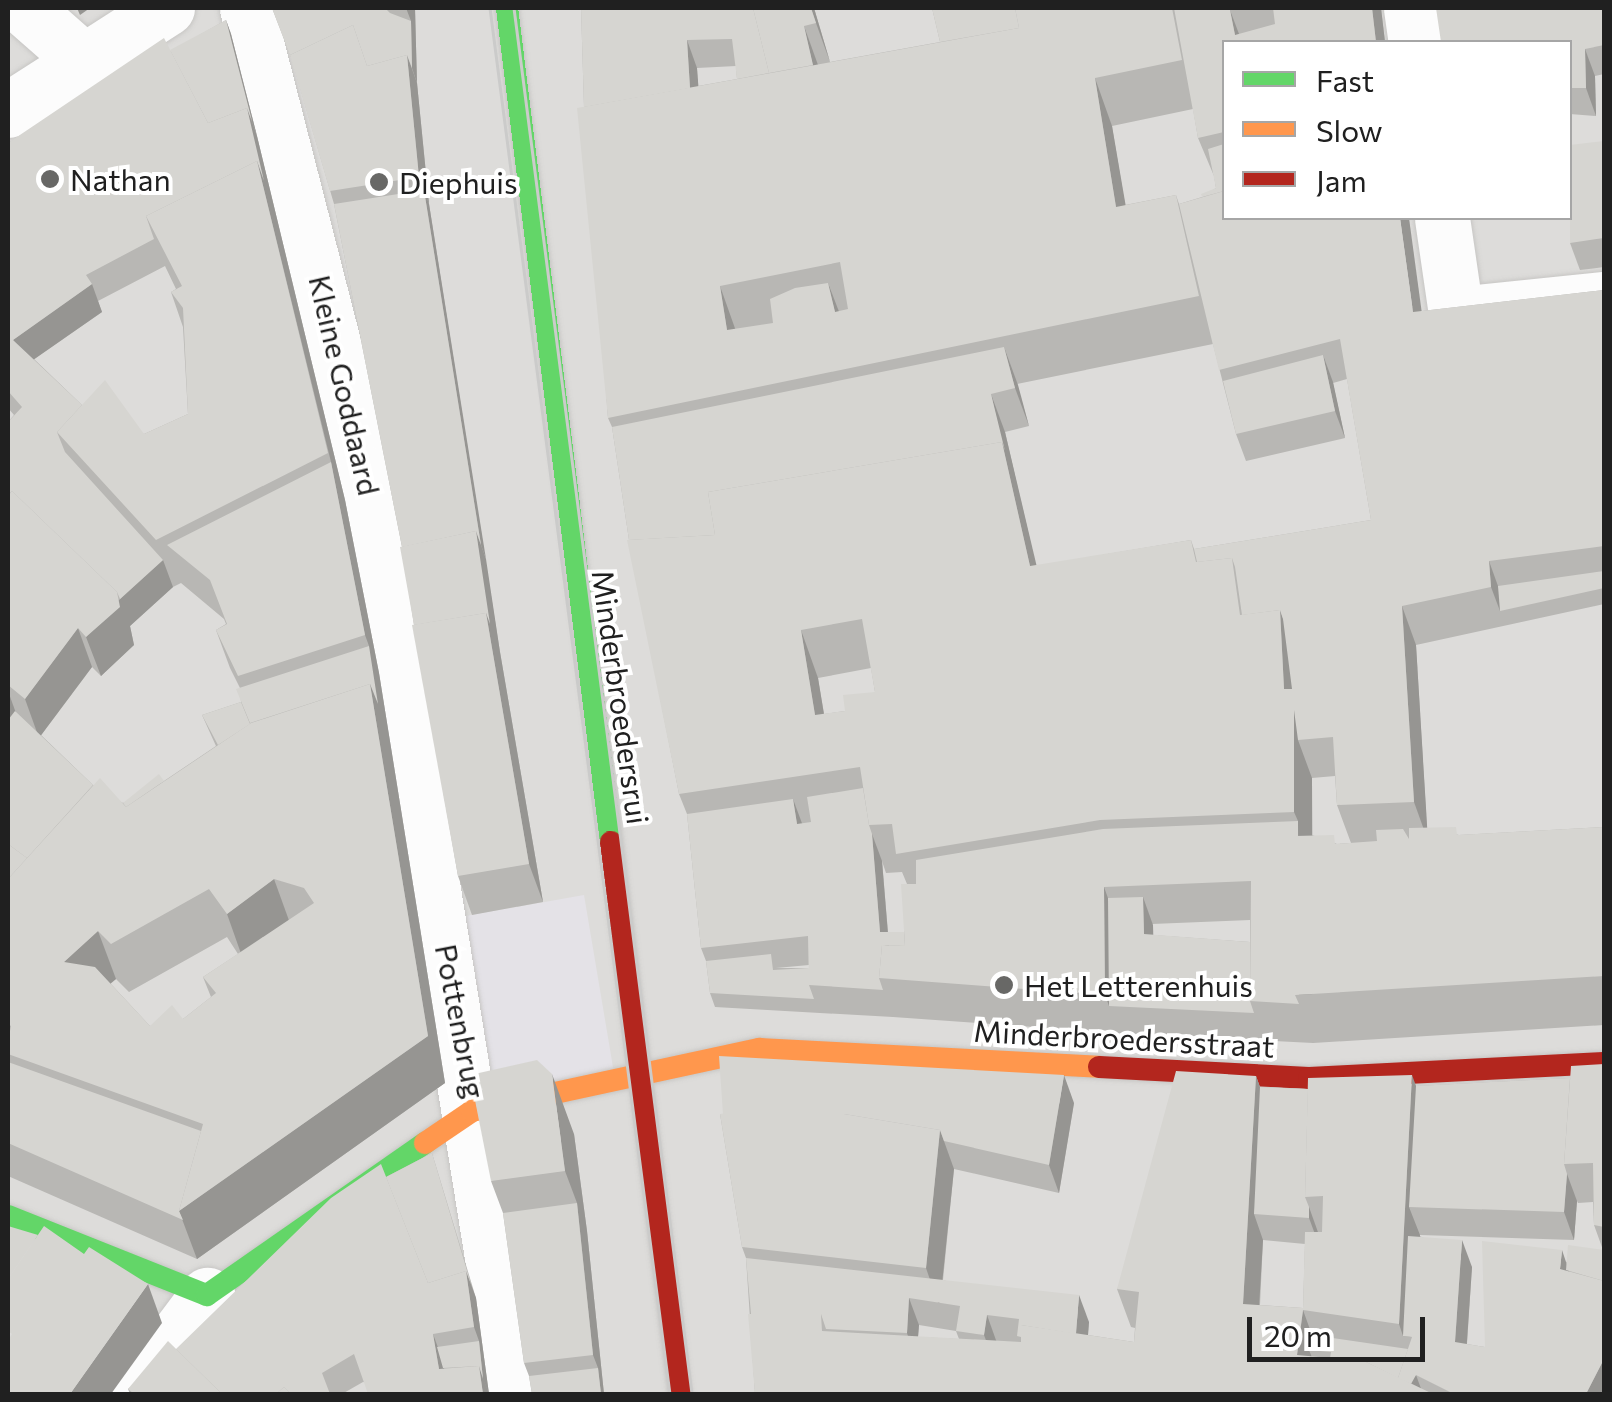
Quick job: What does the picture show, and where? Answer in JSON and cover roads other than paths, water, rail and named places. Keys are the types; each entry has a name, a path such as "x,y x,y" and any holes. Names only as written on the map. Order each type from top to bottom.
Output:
{"street":[{"path":"24,8 83,60"},
{"path":"8,110 168,8"},
{"name":"Kleine Goddaard","path":"247,8 366,473 418,767"},
{"name":"Minderbroedersrui","path":"507,8 680,1394"},
{"path":"1411,8 1416,40"},
{"path":"1442,220 1456,314 1604,299"},
{"name":"Pottenbrug","path":"418,767 472,1110 643,1074"},
{"name":"Minderbroedersstraat","path":"643,1074 760,1049 1309,1078 1604,1063"},
{"path":"133,1394 207,1295 472,1110"},
{"path":"472,1110 474,1183 514,1394"},
{"path":"8,1216 207,1295"}],"tram line":[{"path":"490,8 670,1394"},
{"path":"514,8 692,1394"}],"place":[{"name":"Nathan","path":"50,179"},
{"name":"Diephuis","path":"379,182"},
{"name":"Het Letterenhuis","path":"1004,985"}]}
